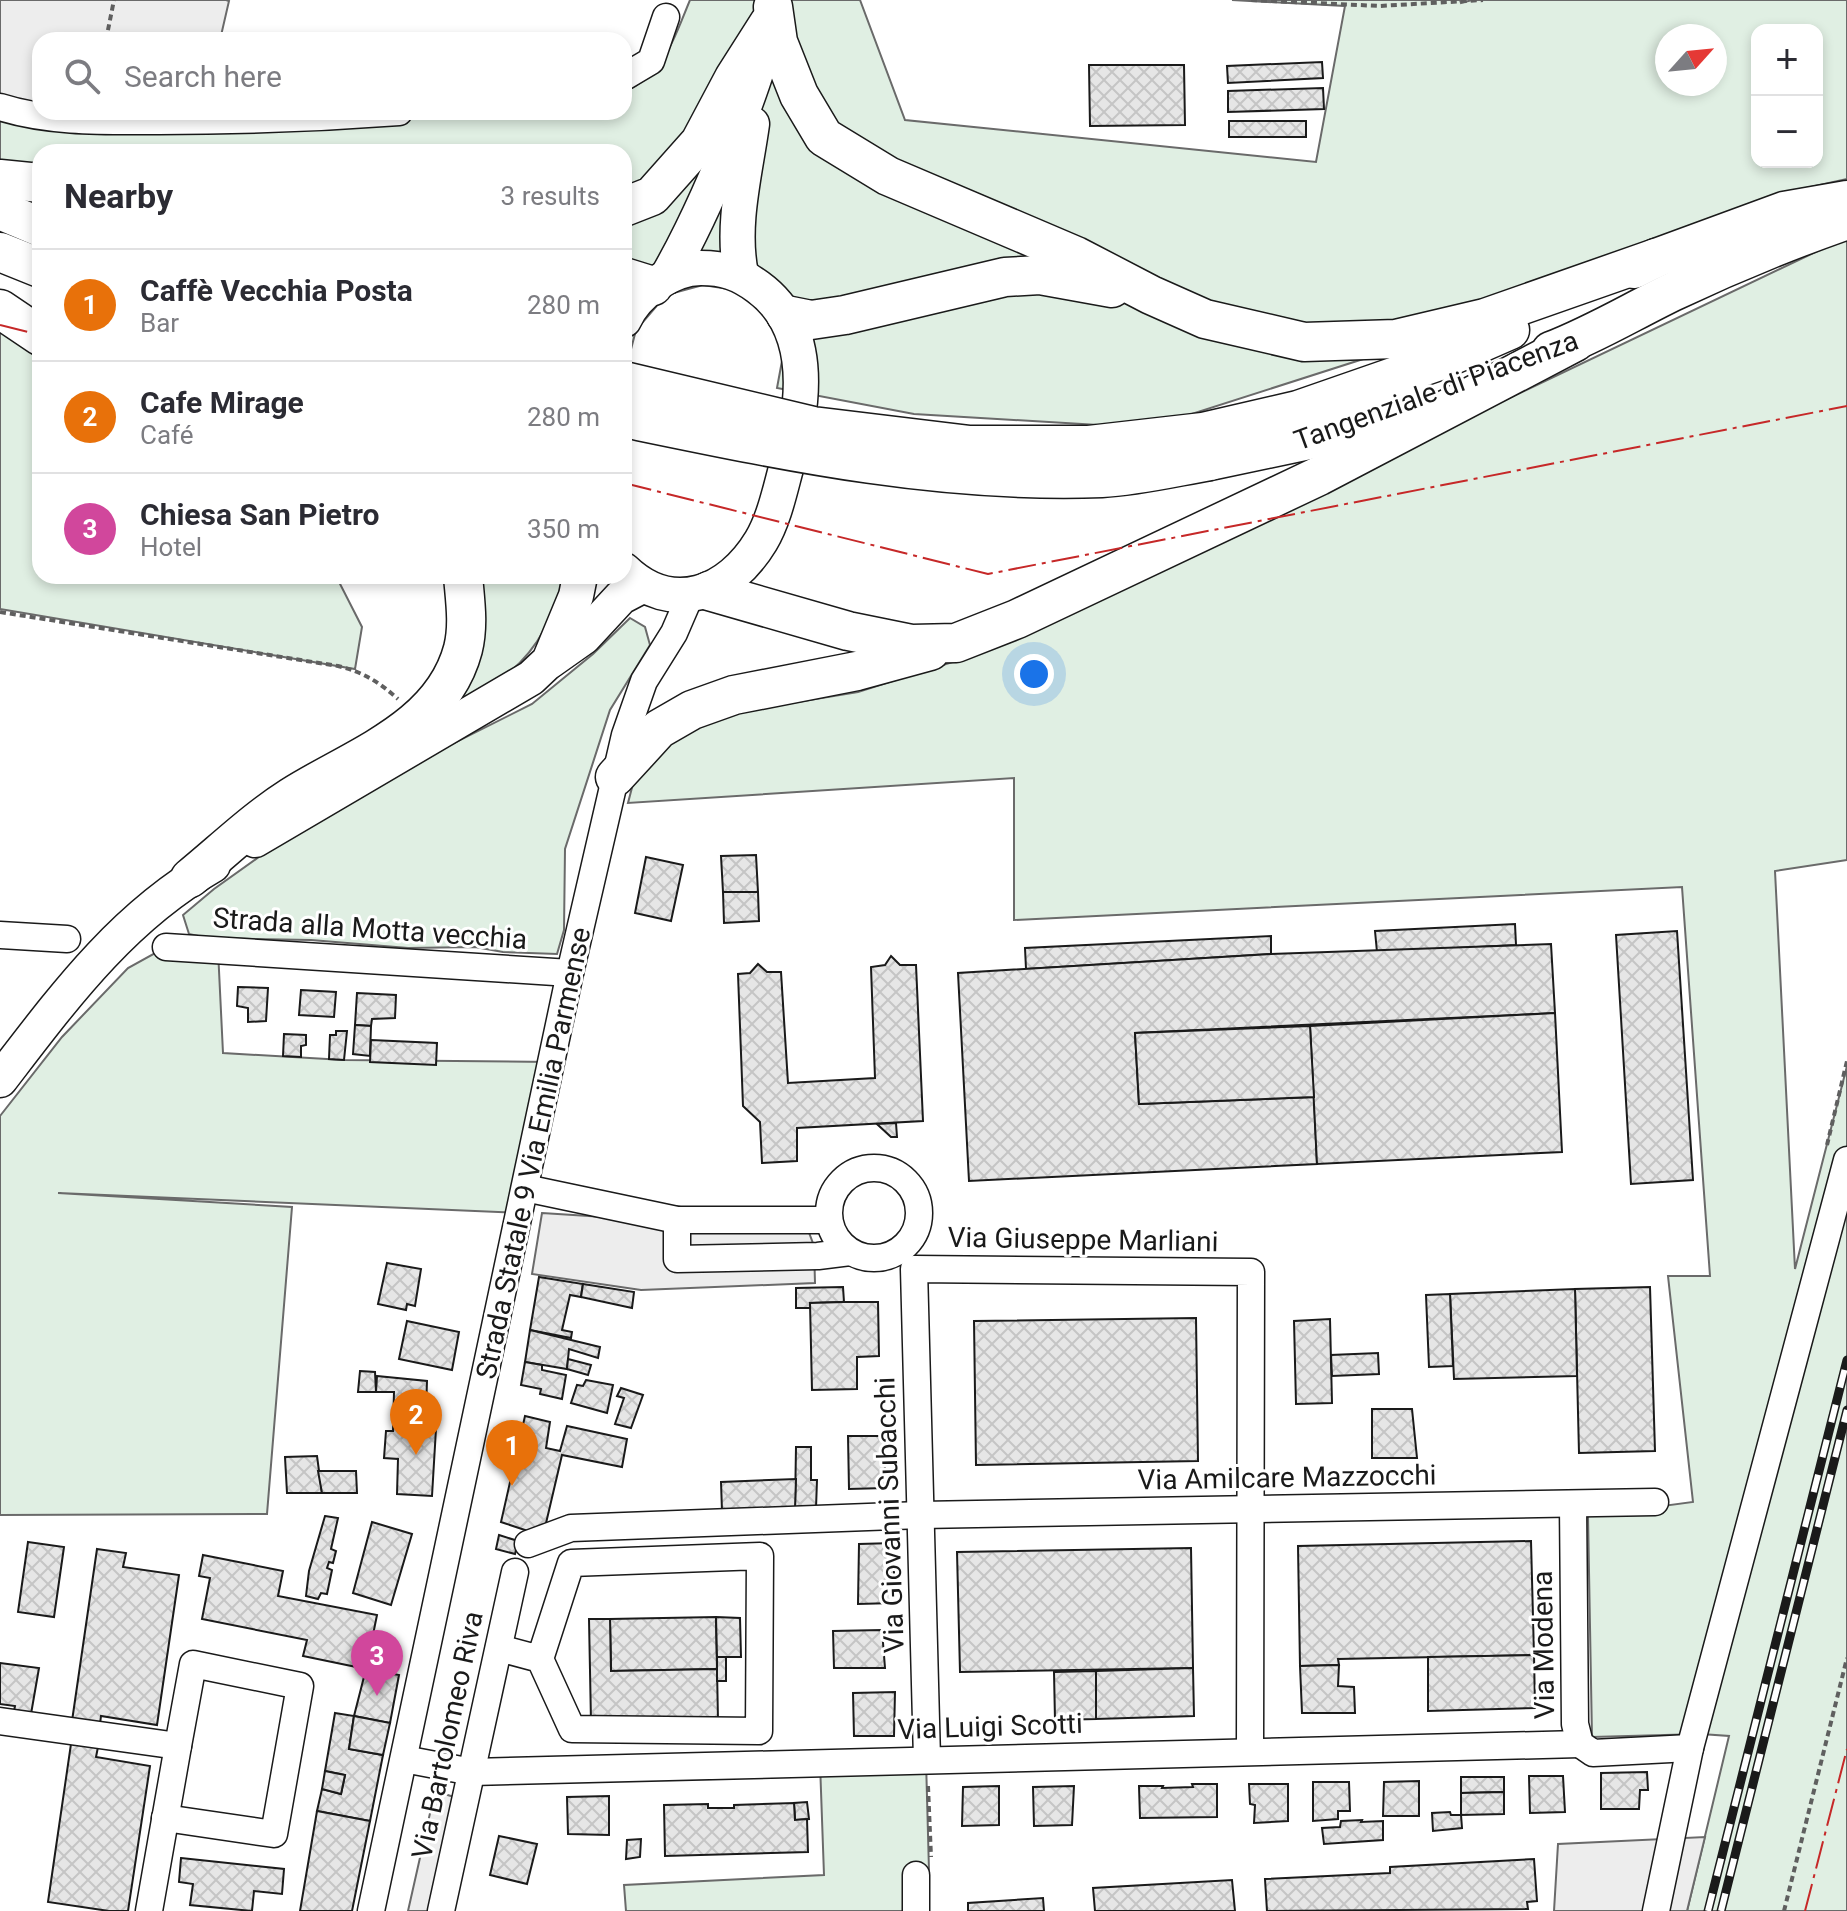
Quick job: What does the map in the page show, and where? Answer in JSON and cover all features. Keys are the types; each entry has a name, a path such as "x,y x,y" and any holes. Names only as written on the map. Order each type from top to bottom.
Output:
{"highway":[{"path":"632,204 652,196 700,142 772,10"},
{"path":"772,10 778,42 799,95 824,137 888,176 1076,256 1205,319 1304,342 1396,339 1512,310 1656,258"},
{"path":"0,179 32,182"},
{"name":"Tangenziale di Piacenza","path":"632,420 808,456 972,477 1104,478 1206,446 1439,361 1545,315 1656,258 1784,211 1847,200"},
{"path":"0,210 32,224"},
{"name":"Tangenziale di Piacenza","path":"632,383 813,426 970,445 1206,446 1319,438 1575,342 1673,292 1793,239 1847,220"},
{"path":"0,252 32,265"},
{"path":"786,315 811,320 845,315 1005,277 1040,275 1151,295"},
{"path":"0,309 32,331"},
{"path":"615,777 659,729 692,710 734,695 906,659 1017,619 1319,476 1575,342"},
{"path":"190,878 288,799 421,718 443,691 463,650 467,616 464,584"},
{"path":"700,593 912,644 956,643"}],"main road":[{"path":"648,280 692,268 719,268 741,274 736,251 737,226 772,10"},
{"path":"632,305 703,207 761,63"},
{"name":"Strada Statale 9 Via Emilia Parmense","path":"700,593 738,570 761,541 775,508 794,443 801,399 800,356 786,315 765,292 741,274"},
{"path":"633,578 665,593 700,593"},
{"path":"549,661 578,584"},
{"path":"0,1080 108,946 190,878 506,695 584,637 629,584"}],"street":[{"path":"632,72 651,61 666,17"},
{"path":"0,107 32,115"},
{"path":"103,120 284,120"},
{"name":"Strada Statale 9 Via Emilia Parmense","path":"371,1911 570,973 625,735 644,681 700,593"},
{"path":"0,935 67,939"},
{"name":"Strada alla Motta vecchia","path":"166,947 570,973"},
{"path":"1656,1911 1690,1748 1847,1160"},
{"path":"677,1220 677,1259 818,1256 850,1252 880,1258 894,1254 907,1245 919,1217 918,1202 912,1187 901,1177 872,1167 844,1178 835,1190 829,1205 829,1220 833,1233 850,1252"},
{"path":"525,1188 677,1220 829,1220"},
{"name":"Via Giuseppe Marliani","path":"914,1269 1251,1272 1252,1511"},
{"name":"Via Giovanni Subacchi","path":"914,1269 927,1759"},
{"name":"Via Amilcare Mazzocchi","path":"528,1544 571,1528 921,1515 1655,1502"},
{"name":"Via Modena","path":"1573,1504 1575,1724 1580,1744 1593,1753 1690,1748"},
{"path":"1250,1751 1252,1511"},
{"path":"760,1556 759,1731 572,1729 540,1659 571,1563 760,1556"},
{"name":"Via Bartolomeo Riva","path":"441,1911 515,1572"},
{"path":"499,1648 540,1659"},
{"path":"149,1911 165,1818 193,1664 300,1686 274,1834 165,1818"},
{"path":"0,1721 178,1746"},
{"name":"Via Luigi Scotti","path":"404,1759 472,1772 1580,1744"},
{"path":"916,1875 916,1911"}],"path":[{"path":"108,32 114,0"},
{"path":"1251,0 1380,6 1483,0"},
{"path":"0,612 360,671 421,718"},
{"path":"1784,1911 1847,1658"},
{"path":"916,1875 931,1874 927,1759"}],"green space":[{"path":"690,0 860,0 905,120 1316,162 1345,6 1232,0 1460,0 1461,3 1472,0 1847,0 1847,179 1788,192 1460,328 1148,428 914,414 777,388 784,350 769,316 735,290 703,285 666,295 636,330 632,345 632,144 32,144 32,208 0,194 0,113 32,115 32,120 202,124 291,120 632,120 632,87 649,75 666,54"},
{"path":"1847,237 1847,860 1775,871 1795,1269 1847,1066 1847,1911 1687,1911 1729,1736 1592,1737 1588,1516 1693,1502 1668,1276 1710,1276 1682,887 1014,920 1014,778 628,803 635,776 662,750 708,719 858,692 965,658"},
{"path":"0,321 32,341 32,584 340,584 362,627 355,669 0,609"},
{"path":"477,584 561,584 551,616 530,652 493,684 461,700 456,696"},
{"path":"630,618 645,627 650,645 610,710 565,849 564,930 557,954 503,952 475,947 408,948 311,940 207,938 189,934 183,915 214,889 270,849 428,756 532,704 593,654"},
{"path":"166,947 218,950 223,1053 344,1060 551,1062 520,1213 58,1193 292,1207 267,1514 0,1515 0,1116 62,1037 128,968"},
{"path":"926,1760 929,1871 915,1871 915,1911 626,1911 624,1885 824,1875 820,1763"}],"shaded area":[{"path":"0,0 229,1 222,32 32,32 32,112 0,113"},
{"path":"542,1213 808,1230 814,1246 815,1283 641,1290 532,1274"},
{"path":"435,1791 454,1797 429,1911 408,1911"},
{"path":"1705,1837 1687,1911 1554,1911 1558,1844"}],"building":[{"path":"1322,62 1323,78 1228,83 1227,66"},
{"path":"1089,65 1184,65 1185,125 1090,126"},
{"path":"1323,88 1324,109 1228,112 1228,91"},
{"path":"1229,121 1306,121 1306,137 1229,137"},
{"path":"756,855 758,892 723,892 721,856"},
{"path":"646,857 683,865 671,921 635,913"},
{"path":"723,892 758,892 759,921 724,923"},
{"path":"1515,924 1516,945 1377,952 1375,931"},
{"path":"1677,931 1693,1180 1631,1184 1616,935"},
{"path":"1271,936 1271,954 1026,969 1025,948"},
{"path":"1551,944 1555,1013 1135,1033 1139,1104 1314,1097 1317,1164 969,1181 958,973 1271,954"},
{"path":"891,956 900,965 916,965 923,1121 797,1128 797,1161 762,1163 760,1122 743,1106 738,974 750,973 758,964 767,972 781,972 788,1083 875,1078 871,967 885,965"},
{"path":"238,987 268,988 266,1021 248,1022 248,1008 237,1006"},
{"path":"301,990 336,992 334,1017 299,1015"},
{"path":"357,993 396,995 395,1018 372,1019 371,1026 355,1025"},
{"path":"1555,1013 1562,1152 1317,1164 1310,1026"},
{"path":"355,1025 371,1026 370,1056 353,1054"},
{"path":"1310,1026 1314,1097 1139,1104 1135,1033"},
{"path":"336,1031 347,1031 344,1060 329,1059 330,1035 336,1035"},
{"path":"284,1034 306,1035 306,1045 301,1046 301,1057 283,1056"},
{"path":"371,1040 437,1043 436,1065 370,1062"},
{"path":"896,1123 897,1137 891,1137 877,1124"},
{"path":"387,1263 421,1269 415,1306 407,1304 406,1310 378,1304"},
{"path":"539,1277 583,1284 581,1297 570,1295 562,1330 572,1332 571,1338 530,1330"},
{"path":"583,1284 634,1292 632,1308 581,1297"},
{"path":"843,1287 844,1302 810,1303 811,1308 796,1308 796,1288"},
{"path":"1650,1287 1655,1451 1579,1453 1575,1289"},
{"path":"1575,1289 1577,1376 1454,1379 1450,1294"},
{"path":"1450,1294 1453,1366 1429,1367 1426,1295"},
{"path":"878,1302 879,1356 857,1357 857,1389 812,1390 810,1303"},
{"path":"1196,1318 1198,1461 976,1465 974,1321"},
{"path":"1330,1319 1332,1403 1296,1404 1294,1321"},
{"path":"407,1321 459,1332 452,1370 399,1359"},
{"path":"530,1330 600,1347 598,1358 569,1349 567,1369 525,1362"},
{"path":"1378,1353 1379,1374 1332,1376 1331,1355"},
{"path":"568,1359 591,1365 588,1375 567,1369"},
{"path":"525,1362 542,1365 542,1370 566,1375 562,1399 540,1394 541,1389 521,1385"},
{"path":"360,1371 375,1372 376,1392 358,1392"},
{"path":"377,1376 427,1381 426,1411 437,1412 432,1496 397,1494 398,1459 384,1458 386,1431 393,1431 394,1392 376,1392"},
{"path":"586,1380 613,1385 607,1413 571,1403 577,1385 583,1386"},
{"path":"621,1388 643,1395 631,1428 615,1424 624,1398 617,1396"},
{"path":"1372,1409 1412,1409 1417,1458 1372,1458"},
{"path":"525,1416 550,1422 546,1448 560,1451 567,1426 627,1439 622,1467 562,1455 543,1536 501,1522"},
{"path":"848,1436 885,1436 885,1488 849,1489"},
{"path":"796,1447 811,1447 811,1480 817,1480 816,1508 795,1508"},
{"path":"317,1456 322,1493 287,1493 285,1457"},
{"path":"318,1471 356,1471 357,1493 322,1493"},
{"path":"796,1479 795,1508 722,1511 721,1482"},
{"path":"325,1516 338,1518 331,1549 336,1551 333,1563 329,1562 327,1568 332,1570 327,1594 321,1593 318,1599 306,1596 309,1571"},
{"path":"372,1522 412,1534 391,1605 353,1593"},
{"path":"499,1535 518,1541 515,1554 496,1549"},
{"path":"1531,1541 1534,1655 1338,1659 1339,1665 1300,1666 1298,1546"},
{"path":"28,1542 64,1547 54,1617 18,1612"},
{"path":"894,1543 894,1603 858,1604 859,1544"},
{"path":"1191,1548 1193,1668 960,1672 957,1552"},
{"path":"97,1549 126,1553 123,1567 179,1575 157,1725 101,1716 99,1732 71,1728"},
{"path":"203,1555 283,1571 278,1596 377,1615 366,1669 303,1656 307,1640 202,1619 210,1578 199,1576"},
{"path":"716,1617 717,1669 611,1671 610,1619"},
{"path":"716,1617 740,1618 741,1657 717,1657"},
{"path":"589,1619 610,1619 611,1671 717,1669 718,1720 591,1722"},
{"path":"882,1630 885,1668 834,1668 833,1631"},
{"path":"1534,1655 1535,1708 1428,1711 1428,1657"},
{"path":"717,1657 726,1657 726,1681 717,1681"},
{"path":"0,1663 39,1668 31,1714 14,1711 15,1706 0,1704"},
{"path":"1339,1665 1338,1686 1354,1687 1355,1713 1302,1713 1300,1666"},
{"path":"1193,1668 1194,1716 1096,1719 1096,1671"},
{"path":"366,1669 399,1675 390,1723 354,1716"},
{"path":"1096,1671 1096,1719 1055,1720 1054,1672"},
{"path":"895,1692 894,1736 854,1736 853,1693"},
{"path":"335,1713 354,1716 349,1749 383,1755 370,1821 317,1811 322,1789 341,1794 345,1775 325,1771"},
{"path":"354,1716 390,1723 383,1755 349,1749"},
{"path":"72,1737 99,1742 96,1757 150,1766 128,1911 48,1902"},
{"path":"325,1771 345,1775 341,1794 322,1789"},
{"path":"1647,1772 1648,1790 1640,1790 1639,1809 1601,1809 1601,1773"},
{"path":"1529,1776 1563,1776 1565,1812 1530,1813"},
{"path":"1461,1777 1504,1777 1504,1792 1461,1793"},
{"path":"1419,1781 1419,1816 1383,1816 1384,1782"},
{"path":"1313,1782 1349,1782 1350,1811 1338,1811 1338,1819 1313,1821"},
{"path":"1192,1784 1217,1784 1217,1817 1140,1818 1139,1786 1193,1787"},
{"path":"1249,1784 1288,1784 1288,1821 1254,1823 1255,1805 1250,1804"},
{"path":"999,1786 999,1825 962,1826 963,1787"},
{"path":"1074,1786 1072,1825 1034,1826 1033,1787"},
{"path":"1504,1792 1504,1814 1461,1815 1461,1793"},
{"path":"609,1796 609,1835 568,1834 567,1797"},
{"path":"807,1802 809,1819 795,1820 794,1803"},
{"path":"794,1803 795,1820 807,1819 808,1852 665,1856 664,1805 708,1804 708,1808 734,1808 734,1805"},
{"path":"317,1811 370,1821 352,1911 300,1911"},
{"path":"1450,1812 1451,1815 1461,1815 1462,1828 1433,1831 1432,1813"},
{"path":"1341,1821 1383,1821 1383,1840 1324,1844 1322,1828 1340,1827"},
{"path":"499,1836 537,1844 527,1884 490,1875"},
{"path":"641,1839 640,1857 626,1859 627,1840"},
{"path":"181,1858 284,1869 282,1894 254,1891 252,1911 190,1905 193,1884 179,1882"},
{"path":"1534,1859 1537,1901 1527,1902 1528,1909 1267,1911 1265,1879 1390,1873 1390,1867"},
{"path":"1232,1880 1235,1911 1095,1911 1093,1888"},
{"path":"1043,1898 1044,1911 968,1911 968,1903"}],"railway":[{"path":"1708,1911 1847,1360"},
{"path":"1721,1911 1847,1410"}],"power":[{"path":"0,325 32,333"},
{"path":"632,485 988,574 1847,406"},
{"path":"1805,1911 1847,1749"}],"place":[{"name":"Cafe Mirage","path":"416,1455"},
{"name":"Caffè Vecchia Posta","path":"512,1486"},
{"name":"Chiesa San Pietro","path":"377,1696"}]}
